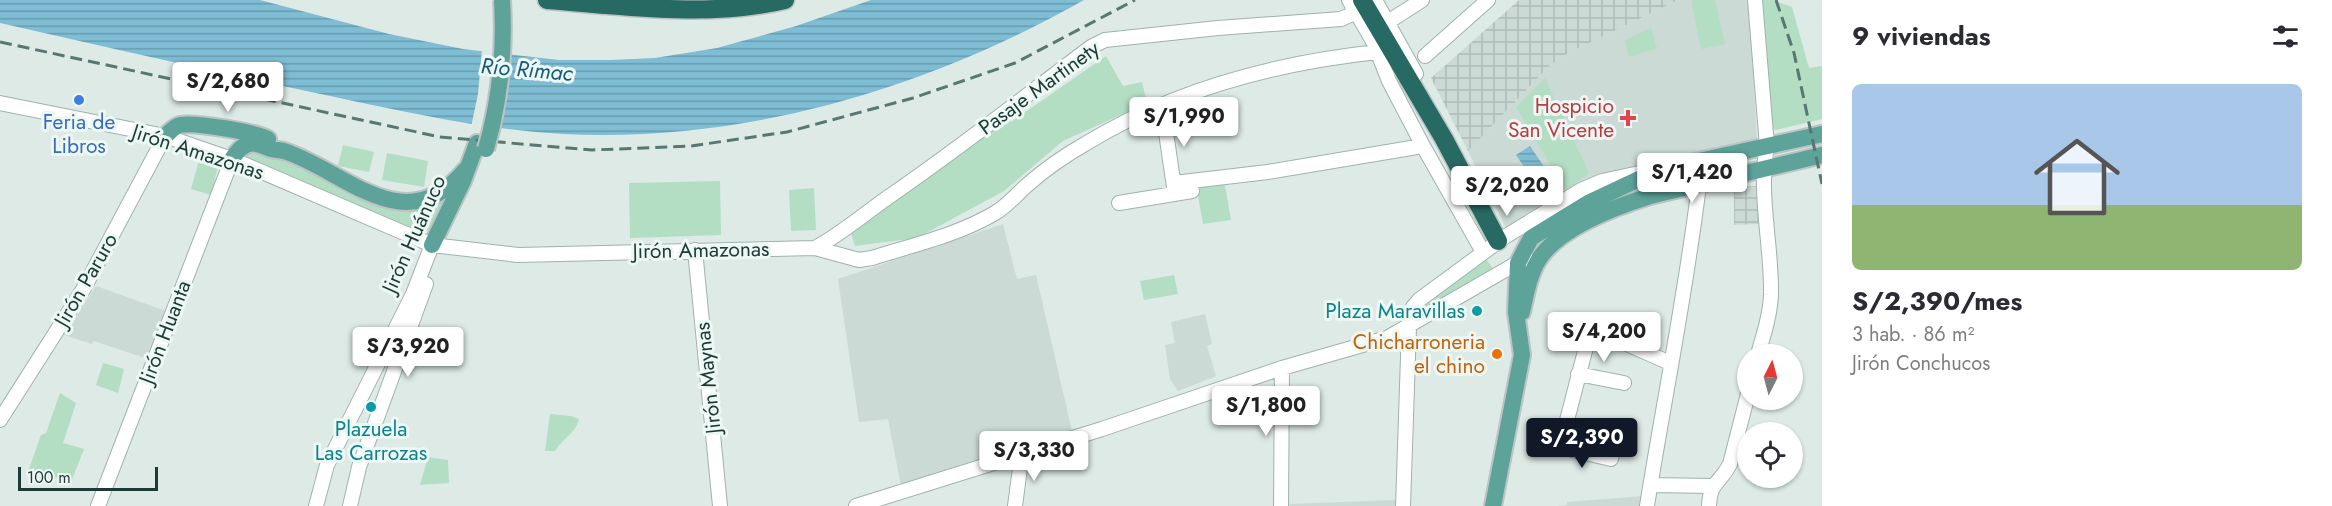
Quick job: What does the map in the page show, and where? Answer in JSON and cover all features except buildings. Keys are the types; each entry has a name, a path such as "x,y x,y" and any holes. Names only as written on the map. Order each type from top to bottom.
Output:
{"highway":[{"path":"548,0 651,8 704,9 748,7 785,0"},
{"path":"1356,2 1467,176 1501,239"}],"main road":[{"name":"Jirón Huánuco","path":"435,245 465,170 482,146 491,67 490,0"},
{"name":"Jirón Huánuco","path":"435,245 495,114 502,64 502,0"},
{"path":"165,136 178,125 189,125 265,137 281,145 285,152"},
{"path":"1493,506 1521,362 1522,350 1518,333 1515,295 1518,263 1527,244 1538,232 1588,203 1658,170 1822,134"},
{"path":"232,159 241,148 252,143 285,152 359,189 395,202 410,202 436,194 453,183 465,170"},
{"path":"1518,333 1531,276 1539,259 1556,240 1595,216 1625,203 1822,155"}],"street":[{"path":"1375,0 1467,176"},
{"path":"1388,22 1422,0"},
{"path":"1425,56 1488,0"},
{"path":"1755,0 1767,146 1762,170 1771,296 1768,319 1761,344"},
{"path":"1356,2 1389,81 1440,179 1483,252"},
{"name":"Pasaje Martinety","path":"815,248 839,235 1091,47 1105,40 1218,28 1341,19 1350,15 1356,2"},
{"name":"Jirón Amazonas","path":"0,103 165,136 232,159 435,245 518,255 815,248 859,260 872,258 975,224 998,212 1046,170 1086,143 1162,105 1275,68 1332,57 1377,52"},
{"path":"1162,105 1174,189"},
{"name":"Jirón Paruro","path":"0,420 84,288 165,136"},
{"path":"1119,203 1174,189 1423,146"},
{"name":"Jirón Huanta","path":"98,506 232,159"},
{"path":"1403,506 1409,327 1413,307 1419,300 1501,239 1581,190 1602,181 1658,170"},
{"path":"1440,179 1451,174 1467,176"},
{"path":"1647,506 1670,363 1687,279 1699,185"},
{"path":"1174,189 1192,191"},
{"path":"856,506 1282,369 1383,339 1409,327 1556,240"},
{"name":"Jirón Huánuco","path":"315,506 327,465 413,294 435,245"},
{"name":"Jirón Huánuco","path":"350,506 359,467 426,286 435,245"},
{"name":"Jirón Maynas","path":"695,250 720,506"},
{"path":"1617,430 1611,459 1560,447 1591,328 1670,363"},
{"path":"1281,506 1282,369"},
{"path":"1578,374 1624,383"},
{"path":"1709,506 1712,486 1730,464 1744,410"},
{"path":"1016,506 1022,453"},
{"path":"1651,484 1712,486"}],"shaded area":[{"path":"1519,0 1678,0 1568,53 1549,66 1468,151 1431,78"},
{"name":"Hospicio San Vicente","path":"1678,0 1749,0 1757,139 1599,177 1506,228 1468,151 1549,66 1568,53"},
{"path":"1757,186 1758,224 1734,225 1734,187"},
{"path":"1003,224 1017,279 1036,275 1072,431 901,486 888,419 859,422 838,279"},
{"path":"96,286 166,311 148,359 94,341 92,344 64,335"},
{"path":"1205,314 1212,344 1207,346 1216,376 1178,391 1170,379 1165,345 1175,343 1171,322"},
{"path":"1644,496 1642,506 1557,506 1567,505 1567,502"},
{"path":"1397,500 1397,506 1290,506 1289,504"}],"green space":[{"path":"1715,0 1725,44 1701,49 1691,1"},
{"path":"1761,0 1772,0 1792,7 1809,68 1822,66 1822,119 1776,130 1770,126"},
{"path":"1651,28 1657,48 1629,57 1625,40"},
{"path":"1106,56 1123,86 1142,82 1147,103 1063,141 1004,191 917,238 855,246 851,233 1005,117 1011,122"},
{"path":"1545,78 1589,173 1566,191 1516,107"},
{"path":"343,145 374,152 369,172 338,166"},
{"path":"259,149 358,194 441,196 444,200 428,230 413,229 395,224 241,154"},
{"path":"387,153 428,161 424,187 382,180"},
{"path":"200,157 219,162 211,195 191,189"},
{"path":"1224,180 1231,220 1203,224 1196,185"},
{"path":"720,181 721,235 630,238 629,183"},
{"path":"814,188 816,230 791,231 789,190"},
{"path":"1486,259 1494,270 1422,313 1421,307"},
{"path":"1174,275 1178,294 1144,300 1140,281"},
{"path":"103,363 124,369 118,393 96,385"},
{"path":"60,393 76,403 63,443 84,449 71,482 29,469 41,435 46,433"},
{"path":"550,414 579,419 575,428 555,451 545,451"},
{"path":"428,457 448,460 449,483 420,485"}],"water":[{"name":"Río Rímac","path":"0,0 260,0 389,34 463,49 559,60 610,60 655,58 717,48 796,26 871,0 1084,0 1024,32 962,60 898,84 833,104 766,119 699,129 631,134 563,134 505,129 420,115 0,23"},
{"path":"1530,146 1545,168 1531,177 1516,155"}],"pier":[{"path":"482,49 508,52 495,131 471,127 478,94"}],"railway":[{"path":"0,42 440,137 592,150 691,146 787,132 913,98 1015,63 1135,0"},
{"path":"1776,0 1794,53 1822,184"}],"place":[{"name":"Feria de Libros","path":"79,100"},
{"name":"Hospicio San Vicente","path":"1628,118"},
{"name":"Plaza Maravillas","path":"1477,311"},
{"name":"Chicharroneria el chino","path":"1497,354"},
{"name":"Plazuela Las Carrozas","path":"371,407"}]}
